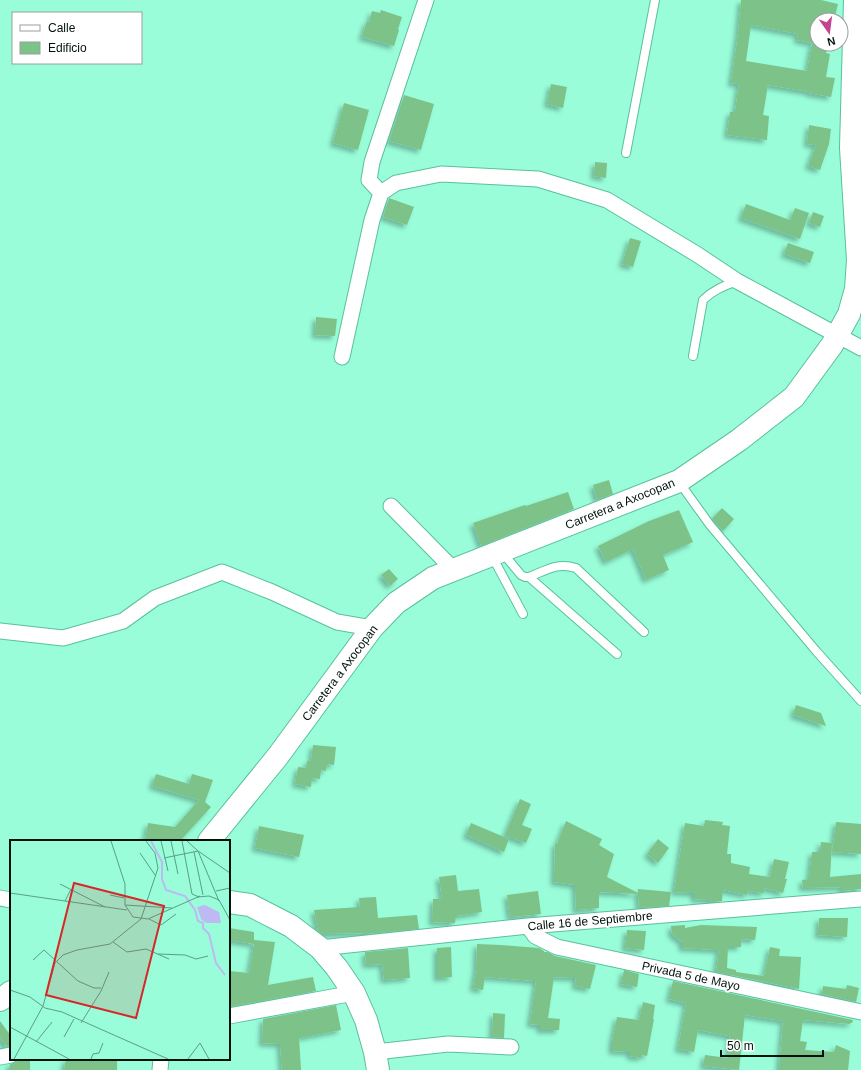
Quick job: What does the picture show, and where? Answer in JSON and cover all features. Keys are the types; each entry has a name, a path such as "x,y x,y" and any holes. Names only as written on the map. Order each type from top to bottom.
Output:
{"main road":[{"name":"Carretera a Axocopan","path":"210,840 278,756 372,628 396,603 433,578 679,481 739,440 794,397 832,345 849,314 856,289 860,260 851,148 855,0"},
{"path":"230,902 250,905 291,926 320,948 337,968 354,992 366,1020 376,1061"},
{"path":"0,1000 10,993"}],"street":[{"path":"381,193 369,180 372,162 426,0"},
{"path":"342,357 372,220 381,193 396,183 441,174 538,179 607,200 698,255 737,281 861,348"},
{"path":"392,506 454,570"},
{"path":"0,631 63,638 123,622 155,598 222,572 272,592 337,622 372,628"},
{"path":"0,898 10,900"},
{"name":"Calle 16 de Septiembre","path":"320,948 528,926 861,899"},
{"name":"Privada 5 de Mayo","path":"528,926 535,936 557,947 861,1012"},
{"path":"230,1016 354,992"},
{"path":"376,1061 448,1044 511,1047"},
{"path":"0,1057 10,1055"},
{"path":"160,1070 161,1060"}],"lane":[{"path":"626,153 655,0"},
{"path":"693,356 703,300 717,289 737,281"},
{"path":"679,481 710,525 817,652 861,701"},
{"path":"496,553 525,577 529,577 558,566 564,565 576,568 644,632"},
{"path":"496,553 523,614"},
{"path":"529,577 617,654"}],"building":[{"path":"741,0 821,0 838,4 836,12 809,12 809,42 797,40 798,34 751,25 746,61 807,71 811,52 826,52 830,54 826,77 835,78 831,97 768,85 763,115 769,116 767,140 727,135 730,112 735,112 739,84 731,83"},
{"path":"381,10 402,17 394,46 362,37 372,11 380,13"},
{"path":"551,84 567,87 563,108 547,104"},
{"path":"404,95 434,104 421,150 389,141"},
{"path":"344,103 369,110 358,150 333,143"},
{"path":"809,125 831,129 829,144 820,170 808,166 816,145 807,144"},
{"path":"595,162 607,163 606,178 594,176"},
{"path":"389,198 414,207 407,225 383,217"},
{"path":"746,204 790,220 795,208 809,213 800,239 741,218"},
{"path":"813,212 824,216 820,227 809,223"},
{"path":"630,238 641,241 633,267 622,264"},
{"path":"788,243 814,252 810,263 784,254"},
{"path":"316,317 337,319 335,336 315,335"},
{"path":"609,480 613,494 597,500 593,485"},
{"path":"568,492 574,509 481,546 473,523"},
{"path":"722,508 734,519 723,531 712,519"},
{"path":"679,510 693,542 663,555 669,570 646,580 633,549 606,562 598,546 649,521"},
{"path":"389,569 398,579 390,586 381,575"},
{"path":"796,705 821,713 826,726 793,715"},
{"path":"313,745 336,747 334,765 327,764 326,771 321,770 320,779 312,778 311,787 295,784 298,767 306,768 307,761 311,761"},
{"path":"156,774 189,784 192,774 213,780 205,802 211,807 181,840 145,840 148,823 175,827 199,800 152,786"},
{"path":"520,799 531,804 522,825 532,829 526,843 505,835"},
{"path":"705,820 723,822 722,825 730,826 727,854 731,854 731,863 750,867 749,874 770,877 774,859 789,862 785,879 787,879 783,893 765,888 764,893 748,891 747,895 723,890 722,901 710,902 711,900 694,899 694,893 674,892 685,823 704,826"},
{"path":"566,821 602,839 599,845 614,854 607,877 638,893 638,889 671,892 669,906 639,908 638,894 599,892 599,908 576,910 575,885 554,882 555,843 557,844"},
{"path":"836,822 861,824 861,854 832,852"},
{"path":"471,823 509,839 504,852 466,835"},
{"path":"259,826 304,835 299,857 255,848"},
{"path":"658,839 669,848 658,863 647,854"},
{"path":"821,842 832,843 830,877 861,874 861,889 842,891 842,887 803,888 802,880 809,879 812,852 820,852"},
{"path":"456,875 458,891 479,889 482,912 456,916 455,923 432,922 433,899 442,899 439,877"},
{"path":"538,891 541,914 510,917 507,895"},
{"path":"376,897 378,918 417,915 419,929 364,934 323,934 318,931 314,910 360,907 359,898"},
{"path":"819,918 848,918 847,937 818,935"},
{"path":"685,925 685,928 701,925 757,927 755,940 741,939 741,947 728,947 727,968 736,970 736,972 764,976 770,947 780,949 779,956 801,957 799,989 716,972 719,950 682,948 682,942 672,934 671,926"},
{"path":"230,928 254,932 254,940 275,942 268,985 313,977 316,991 230,1007 230,971 249,973 254,944 230,940"},
{"path":"627,930 646,931 644,950 625,948"},
{"path":"477,944 539,948 544,952 548,952 555,956 596,965 590,989 575,986 576,978 554,977 548,1018 560,1019 559,1030 540,1030 540,1025 530,1024 536,981 485,977 483,990 473,988 476,970"},
{"path":"451,947 452,977 437,978 437,948"},
{"path":"408,948 410,978 384,980 382,964 366,965 365,952"},
{"path":"624,970 639,974 637,987 621,984"},
{"path":"673,981 853,1020 850,1024 803,1020 800,1041 807,1042 805,1050 834,1052 836,1045 850,1051 848,1070 779,1070 783,1021 745,1015 739,1070 703,1066 705,1055 728,1058 730,1036 698,1030 694,1052 678,1049 686,1003 669,999"},
{"path":"847,985 859,988 856,1002 822,994 823,986 846,989"},
{"path":"643,1002 655,1005 647,1056 642,1055 641,1058 630,1056 630,1052 612,1051 612,1042 617,1017 639,1020"},
{"path":"336,1005 341,1030 299,1038 301,1070 282,1070 280,1044 262,1043 263,1019"},
{"path":"493,1013 505,1014 504,1038 492,1037"},
{"path":"0,1021 10,1035 10,1046 7,1047 0,1038"},
{"path":"18,1060 30,1060 30,1070 10,1070 10,1064"},
{"path":"66,1060 117,1060 117,1070 64,1070"}]}
